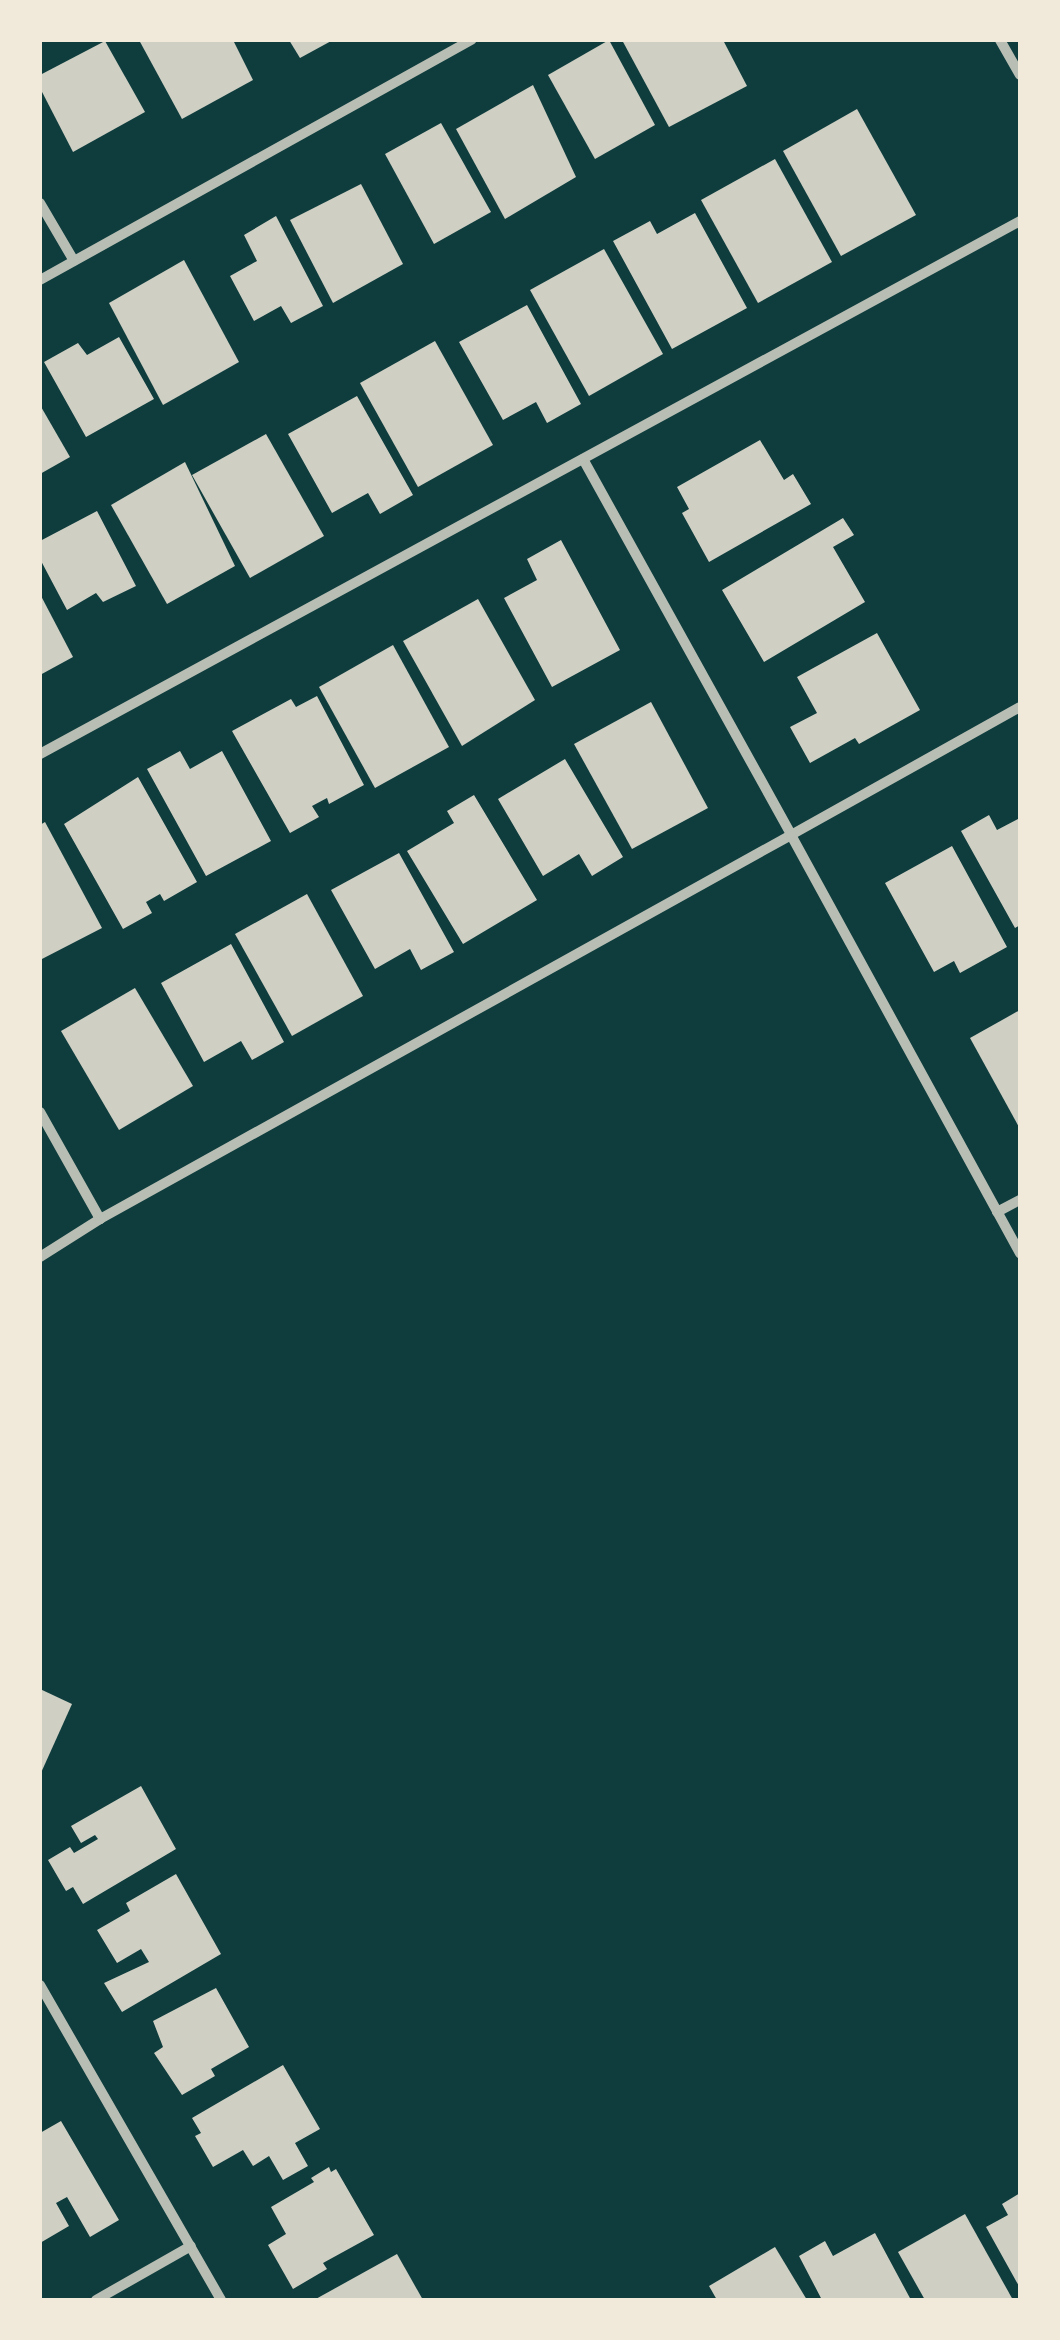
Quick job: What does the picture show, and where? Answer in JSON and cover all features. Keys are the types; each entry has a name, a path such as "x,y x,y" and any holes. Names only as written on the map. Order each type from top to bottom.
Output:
{"street":[{"path":"40,280 451,45 472,40"},
{"path":"1000,40 1020,75"},
{"path":"40,202 74,261"},
{"path":"40,754 1020,222"},
{"path":"583,459 1020,1253"},
{"path":"40,1257 100,1219 1020,707"},
{"path":"40,1112 100,1219"},
{"path":"997,1212 1020,1200"},
{"path":"40,1985 221,2300"},
{"path":"96,2300 191,2246"}],"building":[{"path":"139,40 233,40 253,80 182,119"},
{"path":"289,40 333,40 300,58"},
{"path":"609,40 655,125 595,159 548,75"},
{"path":"622,40 723,40 747,86 669,127"},
{"path":"105,41 145,112 73,152 40,88 40,75"},
{"path":"533,85 576,177 505,219 456,129"},
{"path":"857,109 916,215 841,256 783,151"},
{"path":"441,123 491,212 434,244 385,154"},
{"path":"775,159 832,262 758,303 701,200"},
{"path":"361,184 403,264 333,303 290,220"},
{"path":"695,213 747,308 672,349 613,241 650,221 657,234"},
{"path":"276,216 323,306 291,323 281,306 254,321 230,276 257,261 244,235"},
{"path":"604,249 663,354 589,396 530,290"},
{"path":"184,260 239,362 163,405 109,303"},
{"path":"527,305 581,404 547,423 536,402 503,420 459,342"},
{"path":"119,337 154,399 86,437 44,362 78,343 87,355"},
{"path":"435,341 493,445 418,487 360,383"},
{"path":"357,396 413,495 380,514 368,493 332,513 288,434"},
{"path":"40,405 70,457 40,474"},
{"path":"266,434 324,536 250,578 192,475"},
{"path":"760,440 784,480 793,474 811,504 709,562 682,513 689,509 677,487"},
{"path":"185,462 235,566 167,604 111,505"},
{"path":"97,511 136,586 103,602 96,593 67,610 40,559 40,541"},
{"path":"843,518 854,535 833,547 865,602 764,662 722,590"},
{"path":"561,540 620,650 552,687 504,598 537,580 527,559"},
{"path":"40,594 73,657 40,675"},
{"path":"478,599 535,700 462,746 403,641"},
{"path":"877,633 920,710 859,744 855,738 810,763 790,727 817,713 797,677"},
{"path":"393,645 449,747 375,788 319,687"},
{"path":"317,696 364,785 329,804 327,798 312,806 319,817 290,833 232,731 291,699 296,707"},
{"path":"651,702 708,808 632,849 574,744"},
{"path":"180,751 190,769 222,751 271,841 206,876 147,769"},
{"path":"565,759 623,857 592,876 579,854 543,876 498,799"},
{"path":"138,777 197,882 164,901 160,894 146,902 152,913 123,929 64,824"},
{"path":"474,795 537,900 463,944 407,851 454,823 447,811"},
{"path":"989,815 997,830 1020,818 1020,925 1015,928 961,831"},
{"path":"45,822 102,928 40,960 40,825"},
{"path":"952,846 1007,947 960,973 954,961 934,972 885,883"},
{"path":"399,853 454,952 421,970 410,949 375,969 331,890"},
{"path":"307,894 363,996 292,1036 235,934"},
{"path":"231,944 284,1042 252,1060 241,1041 204,1062 161,983"},
{"path":"135,988 193,1086 119,1130 61,1031"},
{"path":"1020,1010 1020,1129 970,1038"},
{"path":"40,1689 72,1704 40,1775"},
{"path":"141,1786 176,1849 83,1904 73,1887 66,1891 48,1860 70,1847 74,1853 98,1839 95,1835 81,1843 71,1826"},
{"path":"176,1874 221,1954 122,2012 104,1983 149,1962 141,1949 117,1963 97,1930 130,1911 126,1903"},
{"path":"216,1988 249,2047 211,2069 215,2076 182,2095 154,2053 163,2047 153,2021"},
{"path":"283,2065 320,2129 295,2143 308,2166 283,2180 269,2156 253,2166 243,2150 213,2167 195,2136 201,2133 192,2118"},
{"path":"61,2121 119,2220 90,2237 67,2197 56,2203 69,2226 40,2243 40,2133"},
{"path":"329,2167 331,2172 336,2169 374,2235 323,2263 327,2269 293,2289 268,2245 286,2234 271,2207 314,2182 311,2178"},
{"path":"1020,2193 1020,2288 986,2227 1008,2215 1002,2204"},
{"path":"965,2214 1013,2300 925,2300 898,2252"},
{"path":"875,2233 911,2300 822,2300 799,2256 825,2241 833,2256"},
{"path":"775,2247 807,2300 717,2300 709,2286"},
{"path":"397,2254 423,2300 314,2300"}]}
